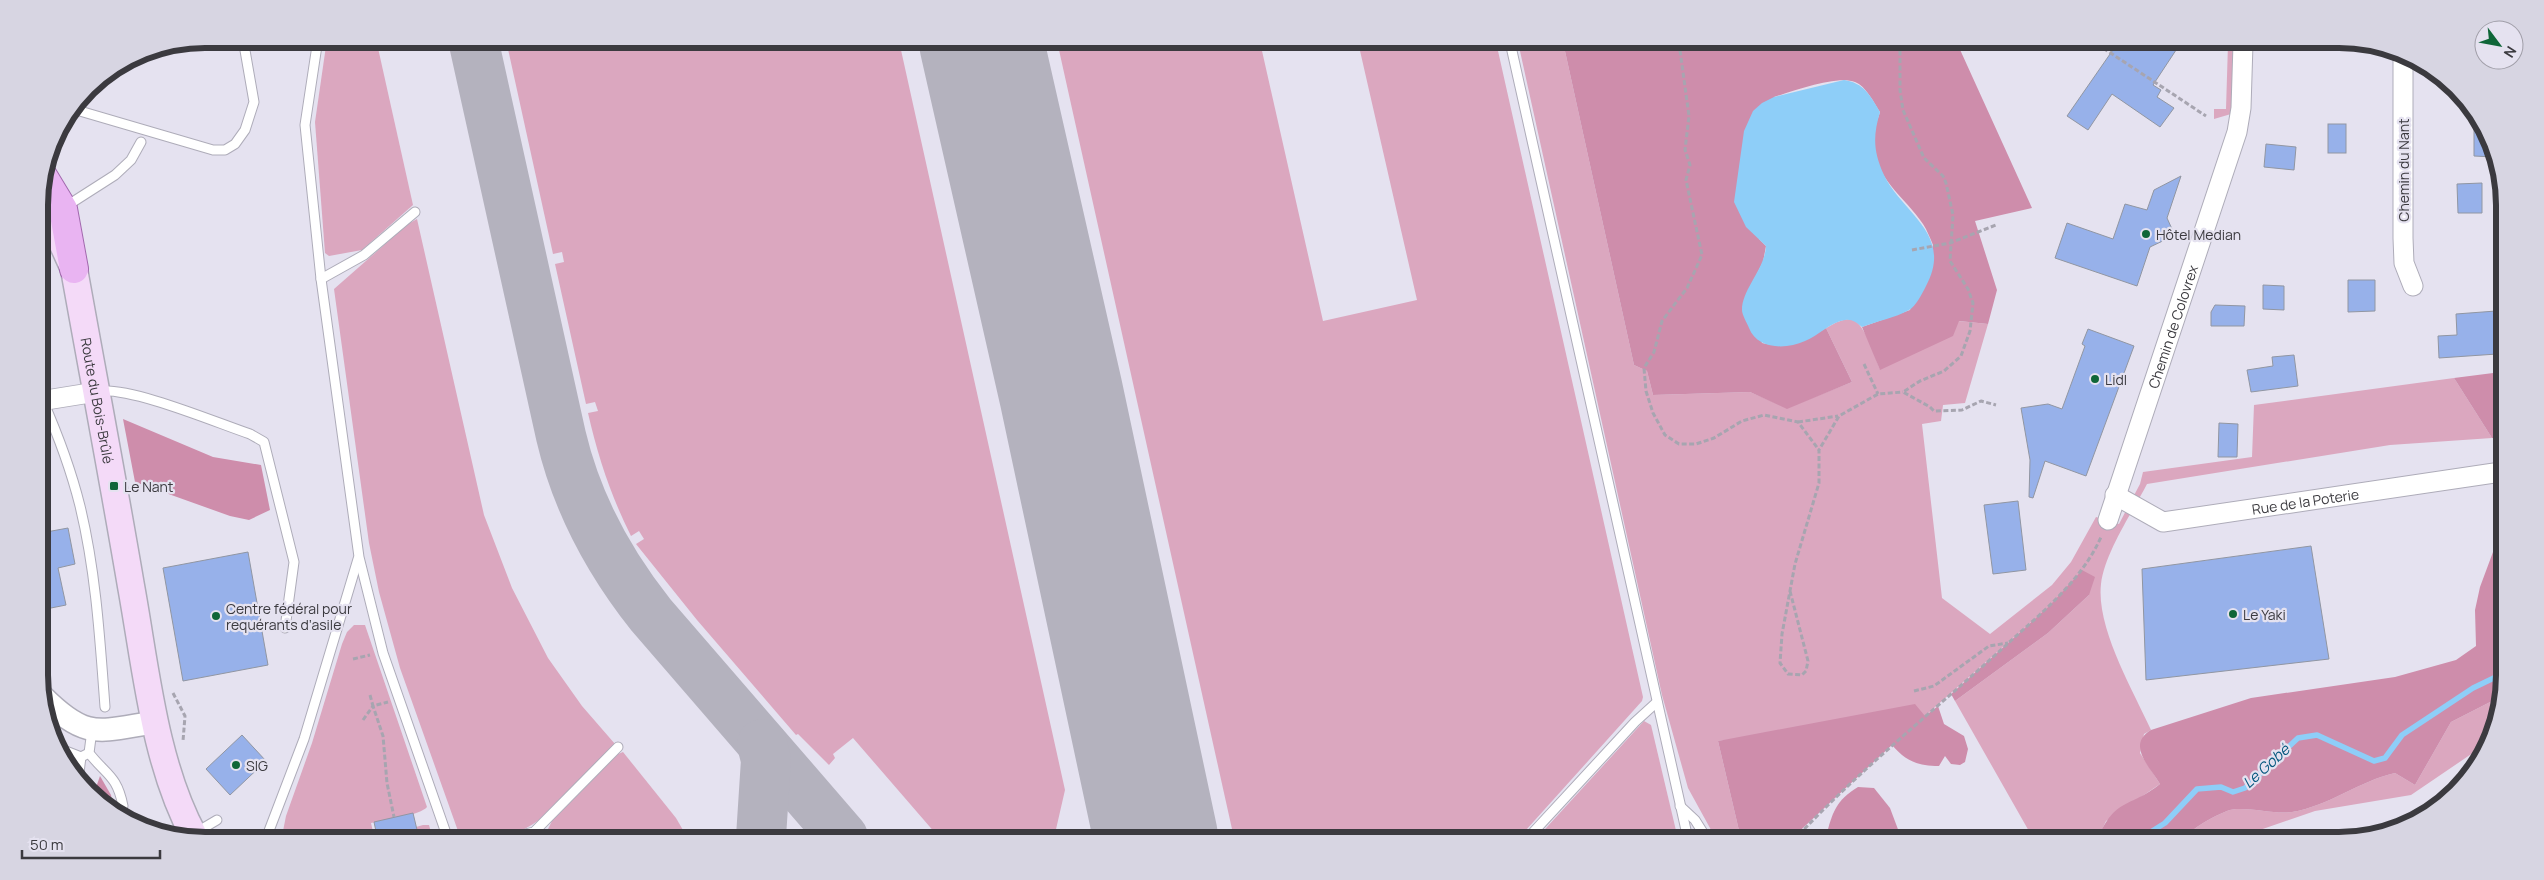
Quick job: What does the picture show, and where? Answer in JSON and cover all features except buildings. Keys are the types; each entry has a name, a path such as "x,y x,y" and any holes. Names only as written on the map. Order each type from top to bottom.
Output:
{"main road":[{"path":"50,211 74,269"},
{"name":"Route du Bois-Brûlé","path":"74,269 156,722 170,782 191,831"}],"street":[{"name":"Chemin de Colovrex","path":"2108,520 2237,132 2241,108 2243,48"},
{"name":"Chemin du Nant","path":"2403,61 2404,263 2413,286"},
{"path":"48,400 96,392"},
{"name":"Rue de la Poterie","path":"2115,495 2163,522 2496,473"},
{"path":"51,704 72,724 92,730 156,722"}],"lane":[{"path":"79,111 213,150 225,150 235,144 245,130 254,102 245,48"},
{"path":"317,48 304,125 321,279 359,557 373,619 398,699 446,832"},
{"path":"1511,48 1686,832"},
{"path":"50,211 115,175 131,160 141,142"},
{"path":"321,279 364,254 415,212"},
{"path":"96,392 113,390 152,401 250,434 264,442 294,562 285,628"},
{"path":"48,415 61,444 80,506 97,604 105,707"},
{"path":"269,832 304,739 359,557"},
{"path":"1534,832 1635,722 1657,702"},
{"path":"80,772 92,730"},
{"path":"534,832 618,747"},
{"path":"67,751 85,755 116,782 120,789 123,806"},
{"path":"1680,806 1695,820 1703,832"},
{"path":"198,832 217,820"}],"path":[{"path":"1680,48 1688,116 1685,150 1690,165 1686,180 1702,255 1687,288 1662,321 1654,352 1644,368 1646,391 1653,413 1665,435 1671,441 1687,445 1714,438 1755,416 1779,417 1798,422 1839,416 1878,394 1903,392 1949,367 1961,356 1965,347 1973,303 1968,289 1950,262 1953,215 1946,183 1943,176 1924,158 1903,110 1900,90 1900,48"},
{"path":"2103,48 2206,116"},
{"path":"1912,250 1950,243 1996,225"},
{"path":"1864,364 1878,394"},
{"path":"1903,392 1930,406 1934,411 1962,410 1981,401 1996,405"},
{"path":"1790,591 1808,661 1806,671 1802,675 1788,674 1780,663 1782,634 1790,591 1819,483 1819,450 1839,416"},
{"path":"1798,422 1819,450"},
{"path":"1802,832 1866,767 2008,643 2076,578 2092,556 2108,520"},
{"path":"1914,692 1934,686 1989,646 2008,643"},
{"path":"370,695 383,736 387,783 394,817"},
{"path":"363,720 373,706 398,699"}],"shaded area":[{"path":"326,48 378,48 413,205 362,250 329,256 325,253 315,122"},
{"path":"508,48 901,48 1065,790 1055,832 934,832 853,738 833,754 835,758 829,765 798,734 796,735 697,620 636,544 644,539 639,531 631,536 606,476 588,413 598,411 595,402 586,404 555,264 564,262 562,252 553,254"},
{"path":"1059,48 1261,48 1323,321 1417,300 1359,48 1497,48 1643,697 1642,701 1524,832 1233,832"},
{"path":"1519,48 1564,48 1634,365 1647,371 1653,395 1750,392 1787,408 1852,382 1826,328 1839,321 1850,319 1862,328 1880,369 1958,321 1988,324 1965,403 1943,405 1941,421 1922,424 1942,598 1990,634 2052,585 2071,562 2096,517 2119,524 2140,484 2143,472 2252,457 2254,405 2454,378 2492,438 2390,445 2147,484 2113,546 2101,584 2101,601 2104,620 2117,658 2151,730 2144,734 2140,753 2160,784 2106,821 2101,832 2029,832 1955,701 2048,633 2089,595 2082,570 2049,606 1925,716 1718,741 1739,832 1712,832 1688,788 1662,695"},
{"path":"1564,48 1959,48 2032,208 1975,221 1997,290 1988,324 1959,321 1953,336 1880,370 1862,327 1910,310 1933,245 1923,224 1890,184 1878,163 1874,150 1874,135 1880,112 1859,84 1847,80 1826,82 1774,97 1759,239 1766,246 1763,262 1747,293 1762,343 1780,345 1796,343 1826,328 1852,382 1787,409 1750,392 1653,395 1647,371 1634,365"},
{"path":"2228,48 2234,48 2234,111 2231,114 2214,119 2214,109 2226,109"},
{"path":"417,219 484,515 512,588 548,658 582,706 615,744 564,799 534,823 519,832 458,832 400,668 379,592 369,543 334,289 408,224"},
{"path":"2496,373 2496,438 2492,438 2454,378"},
{"path":"123,419 213,457 261,465 270,510 249,520 230,516 135,482"},
{"path":"2496,484 2496,676 2494,700 2451,722 2415,785 2395,773 2306,809 2292,812 2233,809 2215,816 2191,832 2101,832 2110,816 2117,810 2160,784 2142,756 2140,749 2140,742 2151,730 2251,698 2395,677 2456,660 2476,646 2475,610 2480,587 2493,552"},
{"path":"2082,570 2095,577 2089,595 2048,633 1955,701 1951,694 2049,606"},
{"path":"354,625 365,625 427,807 410,815 371,823 373,832 283,832 286,816 312,743 347,632"},
{"path":"2494,700 2488,726 2477,750 2411,795 2315,811 2254,832 2191,832 2221,813 2233,809 2285,813 2306,809 2395,773 2415,785 2451,722"},
{"path":"1915,704 1925,716 1938,706 1944,724 1964,736 1968,749 1965,762 1960,765 1951,764 1945,756 1939,766 1918,764 1907,759 1892,745 1799,832 1739,832 1718,741"},
{"path":"1644,721 1651,725 1676,832 1542,832"},
{"path":"623,752 676,818 684,832 549,832 548,829 552,821 618,754"},
{"path":"100,776 111,795 112,802 101,794 96,789"},
{"path":"1858,787 1874,788 1890,808 1899,832 1827,832 1836,808"},
{"path":"429,825 431,832 417,832 416,827"}],"water":[{"path":"1844,80 1862,87 1880,112 1875,144 1880,166 1892,189 1922,225 1930,238 1934,252 1933,268 1919,300 1904,313 1862,327 1852,320 1840,321 1810,339 1797,344 1772,346 1758,340 1753,335 1742,310 1746,294 1762,263 1766,246 1746,227 1734,202 1744,131 1753,111 1762,103 1774,97"}],"waterway":[{"name":"Le Gobé","path":"2151,832 2165,823 2197,789 2221,787 2233,792 2245,788 2298,738 2317,735 2374,761 2385,758 2402,735 2473,688 2496,677"}],"taxiway":[{"path":"475,48 561,436 585,508 608,553 635,595 839,832"},
{"path":"761,832 766,760 762,744"},
{"path":"1146,832 1147,796"}],"runway":[{"path":"983,48 1061,393 1155,832"}],"place":[{"name":"Hôtel Median","path":"2146,234"},
{"name":"Lidl","path":"2095,379"},
{"name":"Le Nant","path":"114,486"},
{"name":"Le Yaki","path":"2233,614"},
{"name":"Centre fédéral pour requérants d’asile","path":"216,616"},
{"name":"SIG","path":"236,765"}]}
